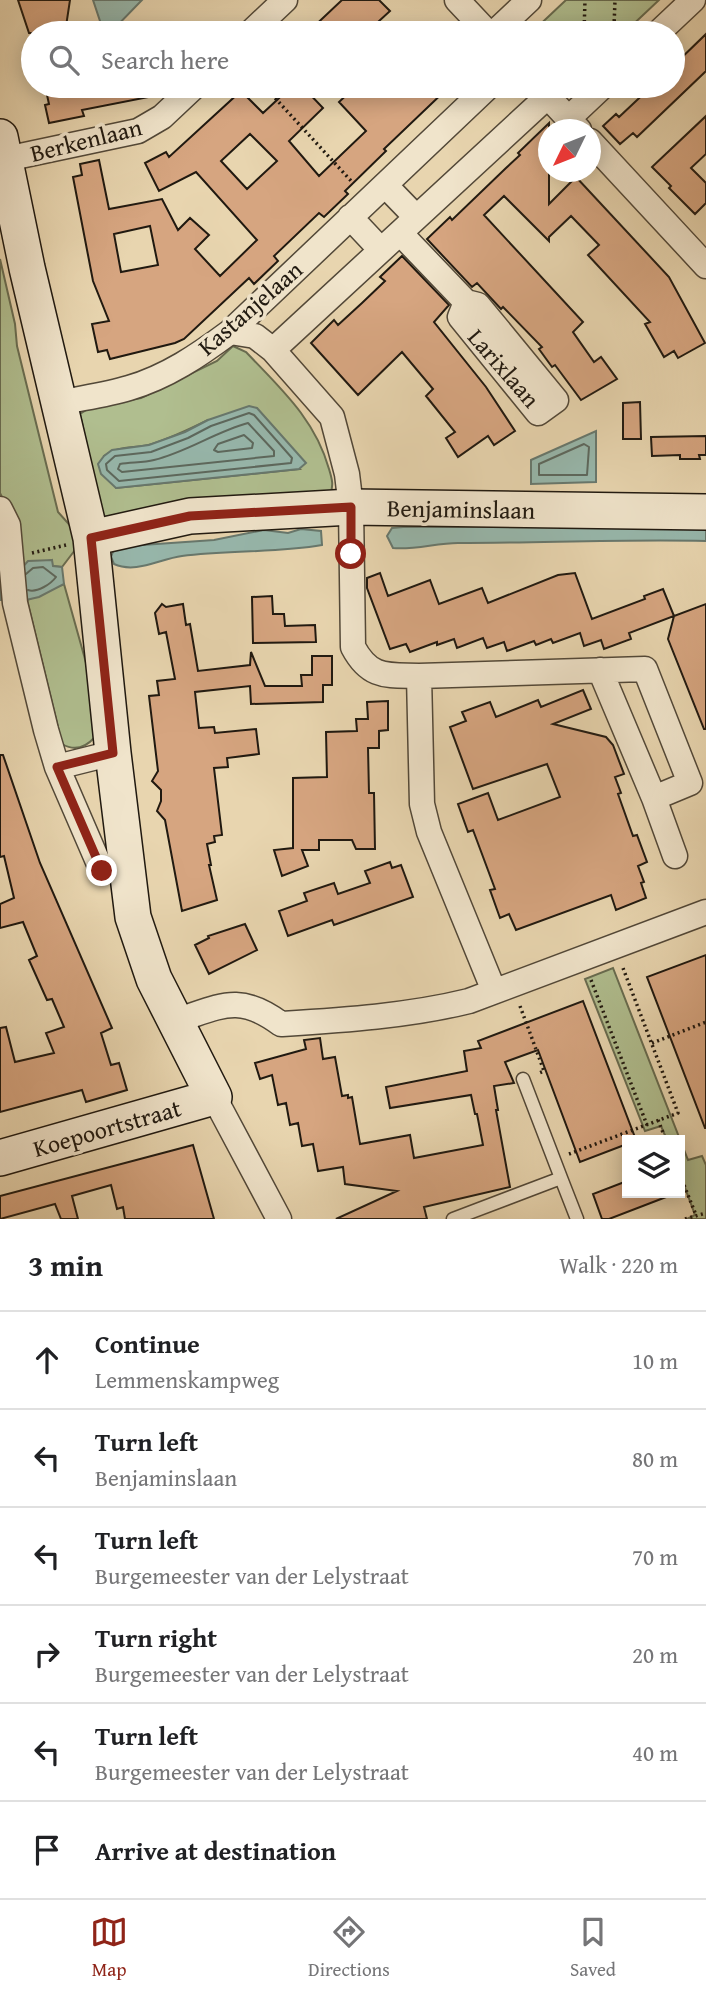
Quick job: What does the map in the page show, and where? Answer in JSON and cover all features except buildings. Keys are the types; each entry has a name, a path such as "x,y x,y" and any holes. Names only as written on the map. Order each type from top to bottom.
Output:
{"street":[{"path":"263,21 285,0"},
{"path":"457,0 477,21"},
{"path":"507,21 529,0"},
{"path":"671,21 694,0"},
{"name":"Berkenlaan","path":"3,148 138,131 162,117 182,98"},
{"name":"Kastanjelaan","path":"58,403 129,388 168,373 204,352 230,332 476,98"},
{"name":"Kastanjelaan","path":"273,351 408,225 536,98"},
{"path":"550,98 569,119"},
{"path":"578,119 594,98"},
{"path":"3,148 27,268 91,538 133,916 154,979 279,1219"},
{"path":"601,153 706,266"},
{"path":"377,192 408,225"},
{"path":"350,218 381,250"},
{"name":"Larixlaan","path":"408,225 466,302"},
{"path":"230,332 255,337 273,351 332,417 351,507 353,648 362,663 381,675 419,676 645,669 690,783 654,797"},
{"name":"Benjaminslaan","path":"91,538 190,516 351,507 706,512"},
{"path":"0,509 8,525 12,562 15,603 11,630 57,767 102,871"},
{"path":"600,670 654,797 675,856"},
{"path":"419,676 422,804 429,832 503,988"},
{"path":"57,767 113,753"},
{"path":"175,1021 232,1003 265,1012 281,1024 362,1019 444,1007 469,1001 706,912"},
{"name":"Koepoortstraat","path":"0,1158 214,1097"}],"lane":[{"path":"523,1079 577,1219"},
{"path":"453,1219 561,1178"}],"path":[{"path":"584,21 585,0"},
{"path":"614,21 615,0"},
{"path":"277,98 377,192"},
{"path":"12,562 91,538"},
{"path":"554,1160 678,1113 615,946"},
{"path":"583,958 647,1125"},
{"path":"503,988 544,1071 523,1079"},
{"path":"652,1043 706,1023"},
{"path":"658,1121 664,1135"},
{"path":"685,1188 696,1215"},
{"path":"685,1219 706,1213"}],"green space":[{"path":"566,0 659,0 637,21 544,21"},
{"path":"0,259 15,324 17,346 58,512 75,531 75,550 62,567 52,566 52,560 25,566 20,570 12,519 0,493"},
{"path":"233,346 246,352 295,406 323,451 332,479 330,495 103,520 80,414 91,407 141,398 217,361","holes":["208,420 299,469 116,488 104,456 115,450 159,442"]},
{"path":"64,584 90,677 94,738 83,747 75,748 62,744 27,600"},
{"path":"613,968 678,1135 665,1135 661,1126 645,1131 585,979"},
{"path":"685,1152 688,1160 702,1156 706,1165 706,1219 687,1219 695,1215 685,1188"}],"water":[{"path":"93,0 142,0 122,21 100,21"},
{"path":"249,406 257,408 306,463 299,469 116,488 101,474 98,464 112,450 149,445"},
{"path":"596,431 596,482 531,484 531,460"},
{"path":"706,526 706,541 458,543 393,548 387,536 392,528 403,527"},
{"path":"301,529 321,531 322,545 182,556 131,567 114,564 111,557 114,549 128,546 214,540 264,530 288,533"},
{"path":"52,560 53,566 62,567 64,584 39,597 0,600 0,571 20,570 28,561"}],"route":[{"path":"102,871 57,767 113,753 91,538 190,516 351,507 351,554"}]}
